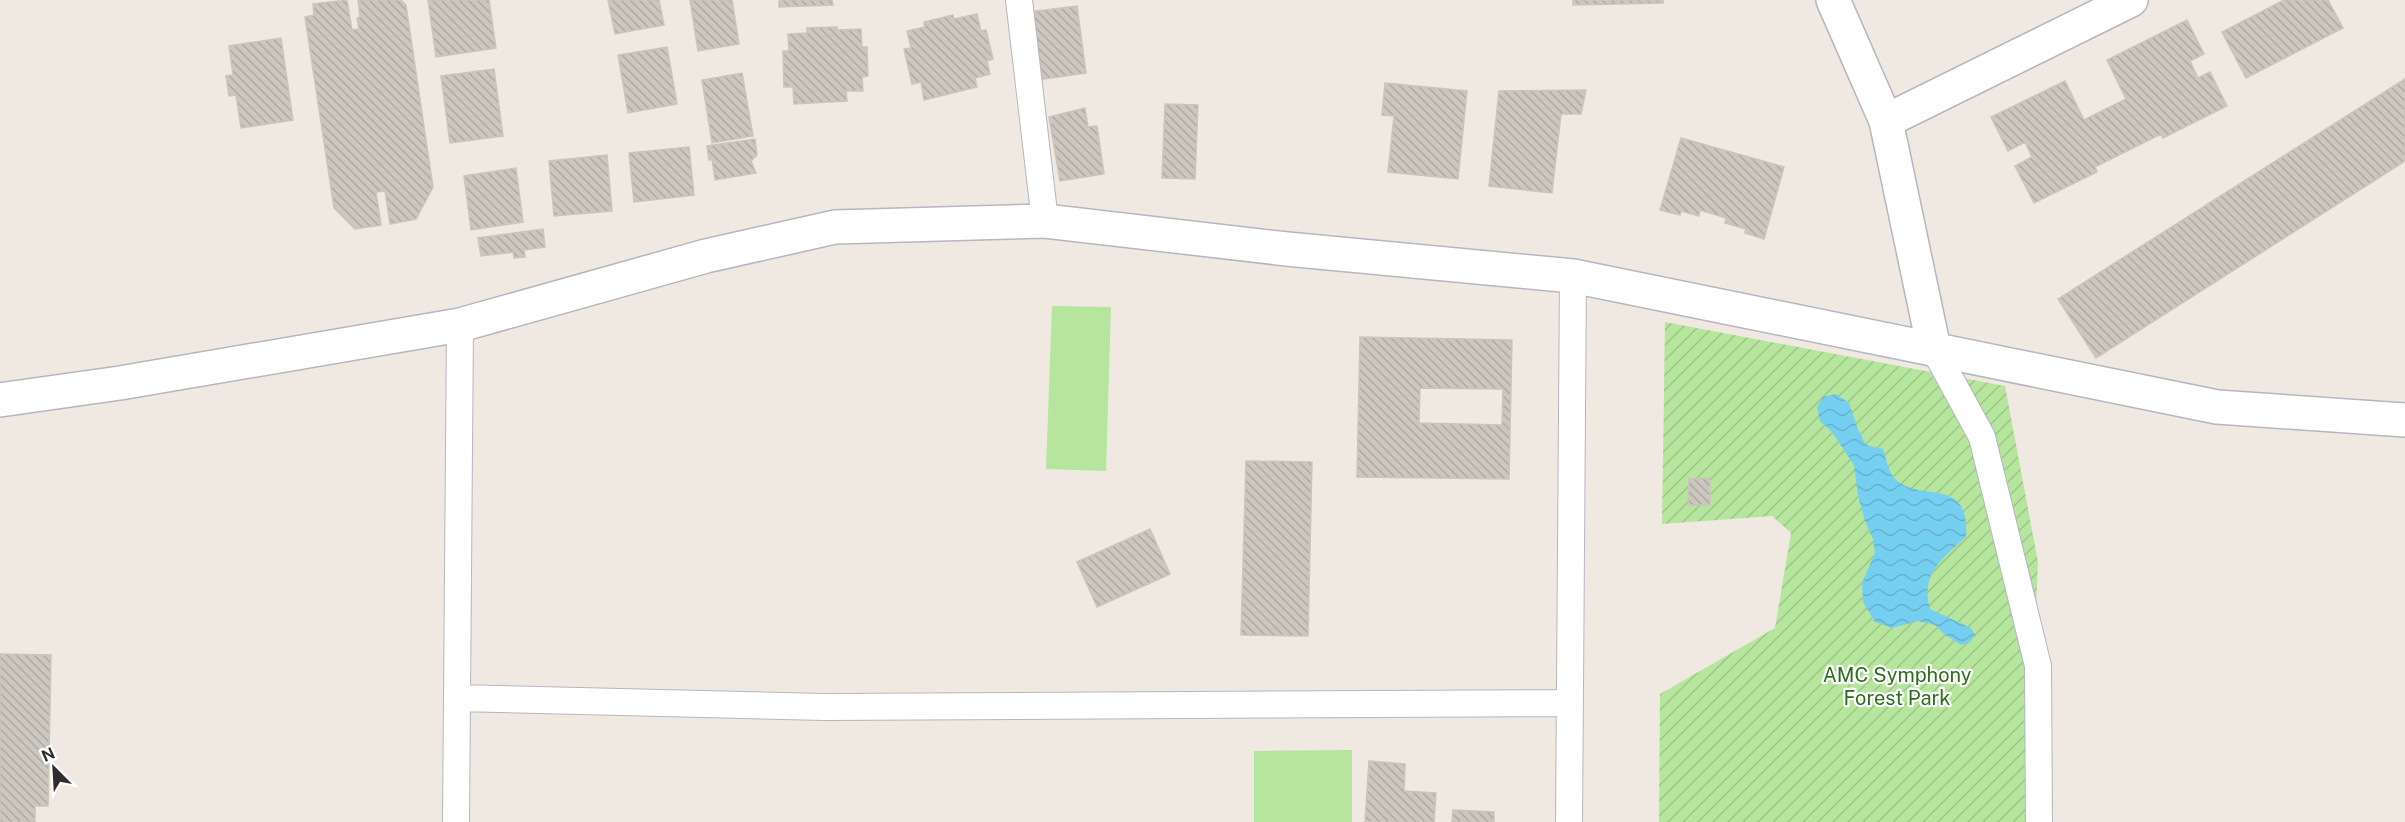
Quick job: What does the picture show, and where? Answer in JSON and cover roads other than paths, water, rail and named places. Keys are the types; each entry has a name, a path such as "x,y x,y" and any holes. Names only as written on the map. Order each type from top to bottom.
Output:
{"street":[{"path":"1018,0 1045,221"},
{"path":"1833,0 1886,121 1934,349 1982,437 2038,666 2038,822"},
{"path":"1886,121 2132,0"},
{"path":"0,400 120,383 460,325 706,256 835,227 1045,221 1287,249 1573,276 2217,407 2405,420"},
{"path":"1569,822 1573,276"},
{"path":"456,822 460,325"},
{"path":"457,698 824,707 1570,703"}],"water":[{"path":"1836,394 1849,403 1866,445 1883,449 1896,480 1907,487 1942,494 1952,498 1960,505 1965,518 1966,537 1935,568 1928,586 1928,597 1930,609 1971,628 1975,635 1970,642 1961,645 1935,625 1918,621 1892,628 1875,622 1863,602 1862,583 1875,553 1873,539 1858,496 1854,465 1832,432 1820,421 1817,407 1823,397"}],"park label":[{"name":"AMC Symphony Forest Park","path":"1897,686"}]}
